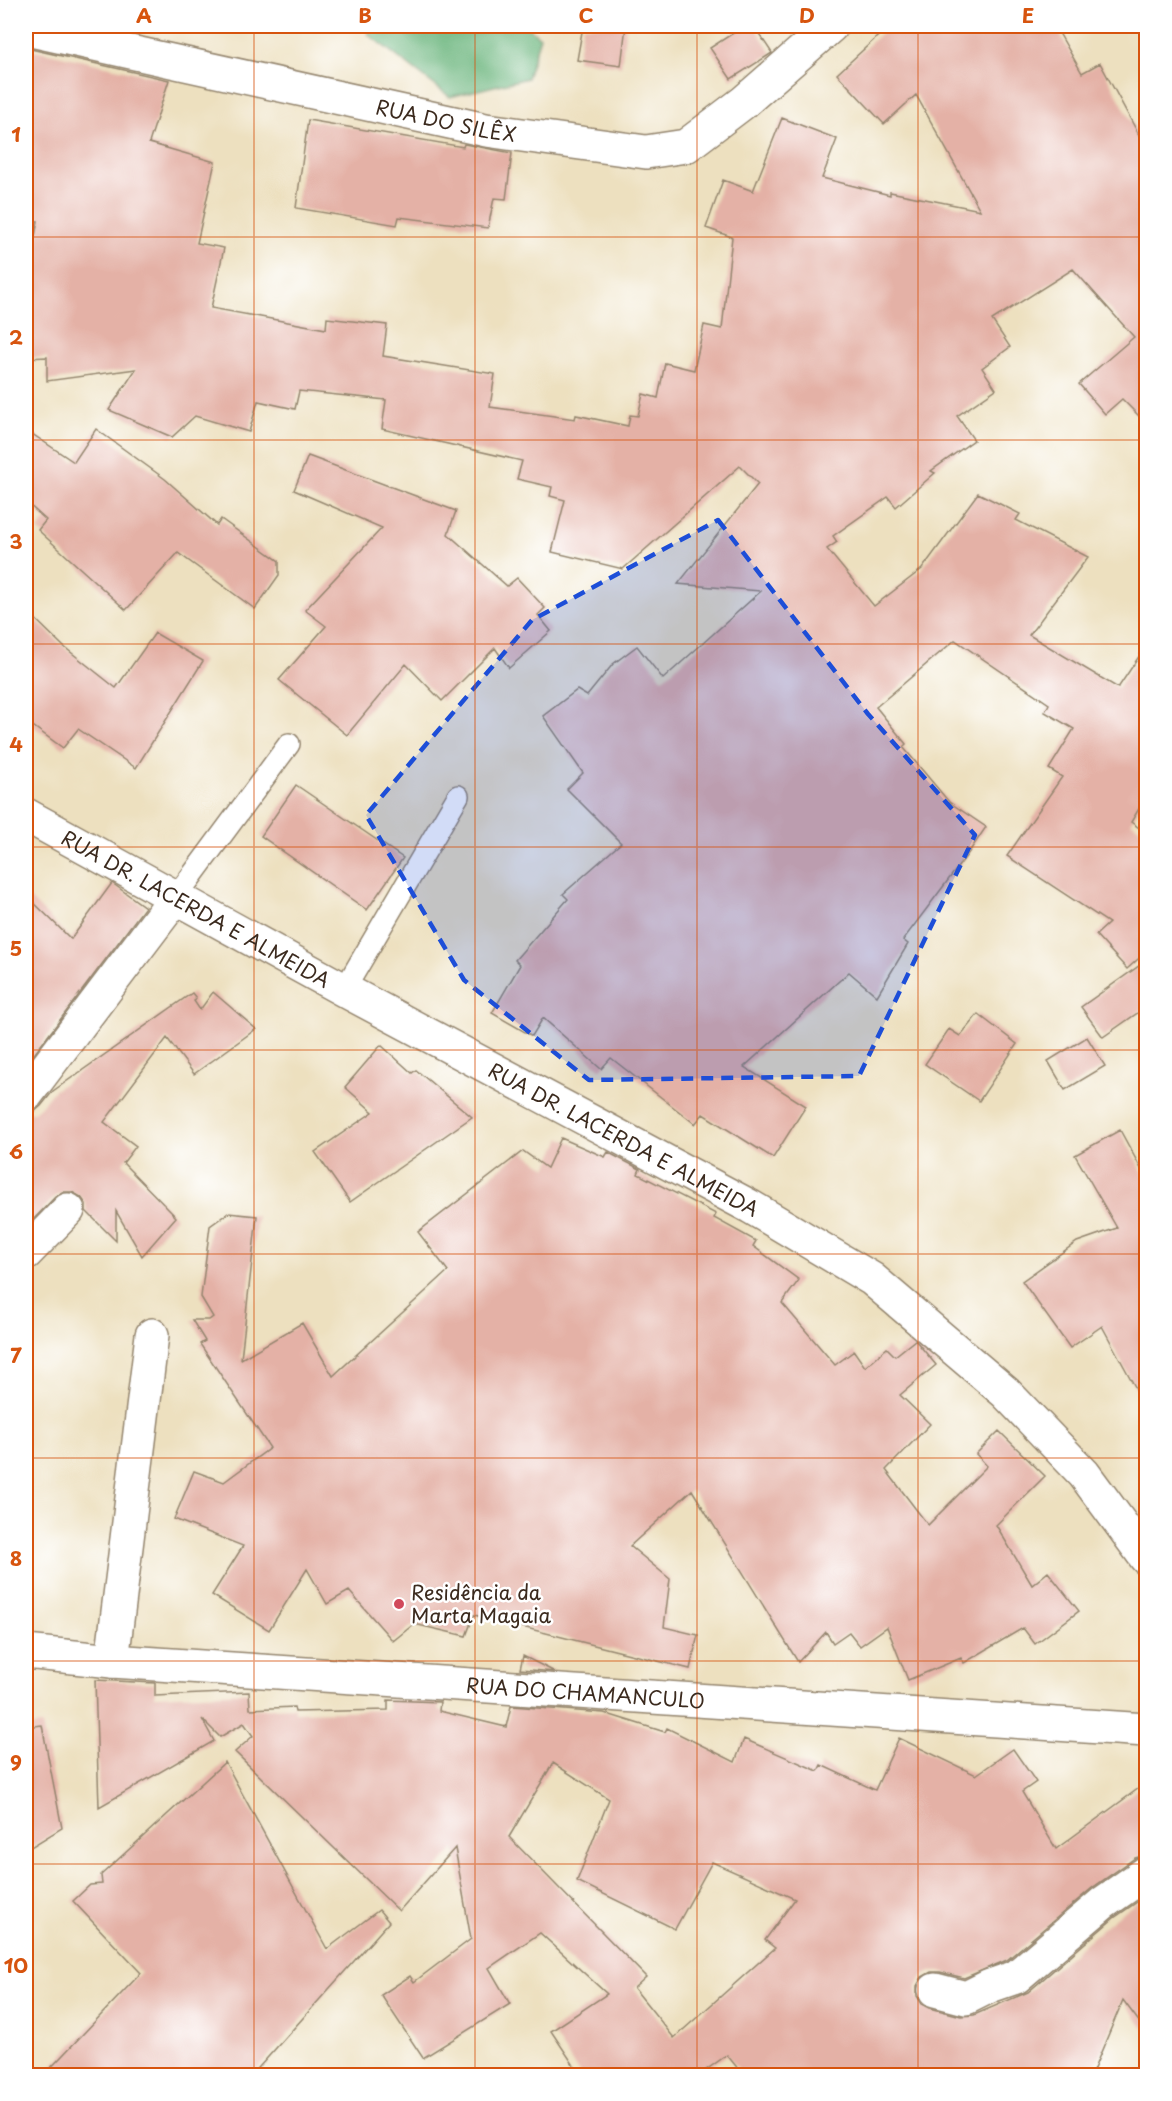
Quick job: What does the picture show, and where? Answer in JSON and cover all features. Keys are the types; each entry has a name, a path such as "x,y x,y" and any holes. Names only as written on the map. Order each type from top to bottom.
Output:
{"street":[{"name":"RUA DO SILÊX","path":"26,29 486,130 646,152 686,146 744,102 831,26"},
{"name":"RUA DR. LACERDA E ALMEIDA","path":"26,815 344,990 751,1207 872,1279 1006,1393 1084,1474 1146,1558"},
{"path":"26,1095 176,897"},
{"path":"26,1253 68,1210"},
{"path":"112,1661 152,1335"},
{"name":"RUA DO CHAMANCULO","path":"26,1652 112,1661 1146,1730"},
{"path":"935,1990 966,1998 1016,1977 1103,1903 1146,1873"}],"lane":[{"path":"176,897 289,744"},
{"path":"344,990 458,796"}],"highlighted area":[{"path":"718,520 868,714 975,835 859,1076 589,1080 464,980 366,815 532,620"}],"green space":[{"path":"367,26 526,26 540,37 527,78 450,97 368,34"}],"building":[{"path":"583,26 626,26 621,66 577,60"},
{"path":"744,26 754,26 772,53 731,79 710,48"},
{"path":"889,26 1055,26 1082,73 1100,63 1146,148 1146,423 1122,399 1105,414 1079,384 1134,337 1073,269 992,320 1010,347 982,368 996,389 957,416 974,440 931,471 935,473 896,507 888,497 833,536 837,542 827,549 874,606 922,569 978,493 1020,514 1016,520 1088,557 1029,635 1118,688 1146,646 1146,797 1131,822 1146,833 1146,952 1127,969 1096,935 1109,923 1007,856 1062,777 1049,769 1074,729 1045,712 1049,704 955,640 876,707 906,744 903,747 949,802 986,827 903,940 908,944 877,996 849,972 744,1067 806,1106 773,1158 703,1114 695,1124 611,1058 601,1069 543,1018 532,1036 492,1013 520,965 515,960 568,899 563,894 621,843 567,789 583,773 543,716 577,690 587,696 613,664 637,646 663,679 761,591 678,584 758,484 740,466 623,569 552,552 565,500 550,496 552,487 517,479 522,461 382,429 386,400 299,391 295,409 258,401 249,432 195,416 172,437 109,410 136,369 47,381 47,357 26,358 28,309 26,309 26,282 38,221 26,220 26,48 169,80 149,143 215,162 197,243 224,248 211,308 326,329 327,318 387,325 383,356 495,374 490,407 575,419 576,415 628,426 630,415 638,416 643,394 658,398 665,363 694,370 704,325 722,329 732,237 706,228 723,180 753,191 782,118 837,139 822,178 890,195 890,192 980,210 916,95 884,124 837,74"},
{"path":"308,120 463,147 464,144 512,153 506,199 494,198 488,228 399,217 397,225 296,208"},
{"path":"96,429 165,479 217,525 221,519 279,561 279,575 255,609 178,553 126,610 38,530 46,520 26,502 26,430 74,462"},
{"path":"308,456 456,511 448,534 507,586 517,578 545,608 538,615 551,631 509,668 495,648 442,701 406,664 347,735 279,680 326,626 305,610 382,528 294,490"},
{"path":"26,610 63,646 116,688 155,633 203,661 136,768 78,729 63,748 26,721"},
{"path":"296,785 403,858 367,910 261,836"},
{"path":"112,883 145,907 26,1065 26,895 71,939"},
{"path":"1146,961 1146,1007 1103,1037 1081,1007"},
{"path":"213,992 256,1029 194,1074 167,1038 104,1122 136,1146 123,1163 176,1217 142,1256 116,1211 116,1241 86,1211 86,1204 81,1197 72,1192 64,1192 55,1197 26,1227 26,1113 34,1112 53,1091 192,993 200,1010"},
{"path":"978,1014 1017,1044 979,1101 925,1064 949,1029 960,1036"},
{"path":"1087,1037 1105,1066 1065,1090 1048,1061"},
{"path":"381,1045 412,1073 416,1070 472,1117 350,1202 315,1152 373,1112 345,1087"},
{"path":"1120,1130 1146,1178 1146,1407 1102,1326 1070,1348 1022,1281 1077,1242 1117,1228 1075,1155"},
{"path":"561,1138 605,1157 608,1152 640,1169 638,1174 716,1214 714,1218 756,1241 753,1246 799,1280 782,1303 835,1365 854,1351 865,1367 887,1348 895,1356 915,1340 936,1365 900,1395 930,1424 886,1470 928,1525 987,1466 976,1454 999,1431 1045,1476 996,1525 1032,1585 1048,1572 1079,1611 1035,1644 1023,1628 964,1663 961,1658 908,1680 887,1627 860,1646 849,1632 833,1643 826,1632 798,1662 692,1490 630,1546 670,1579 664,1627 698,1635 690,1669 474,1615 466,1636 414,1624 393,1641 349,1591 327,1604 307,1569 269,1630 212,1595 243,1546 174,1519 194,1471 224,1482 270,1448 200,1344 205,1341 192,1320 209,1320 213,1317 201,1297 210,1226 228,1213 257,1216 241,1359 302,1323 333,1376 448,1271 418,1232 523,1151 547,1168"},
{"path":"523,1656 555,1672 520,1669"},
{"path":"95,1680 155,1683 155,1696 249,1692 250,1709 294,1707 295,1712 388,1710 388,1700 440,1702 439,1711 506,1727 511,1706 604,1713 665,1732 667,1728 735,1762 744,1739 818,1771 821,1765 875,1790 899,1738 976,1775 1013,1749 1036,1782 1022,1792 1056,1849 1146,1783 1146,1855 1135,1858 1092,1888 1007,1960 964,1978 931,1972 922,1977 917,1986 917,1996 922,2004 930,2008 961,2016 974,2015 1028,1992 1114,1918 1146,1896 1146,2031 1123,2000 1091,2076 744,2076 727,2055 702,2073 704,2076 581,2076 551,2031 607,1994 540,1933 489,1968 510,2004 423,2058 381,1995 410,1976 414,1982 471,1939 455,1848 399,1911 235,1752 253,1736 244,1723 220,1737 202,1719 214,1741 99,1807","holes":["553,1763 609,1799 577,1881 675,1929 712,1862 795,1899 765,1940 775,1948 674,2038 634,1988 646,1977 509,1837"]},
{"path":"42,1725 62,1828 26,1850 26,1727"},
{"path":"225,1762 327,1949 379,1910 389,1922 251,2076 43,2076 141,1973 73,1901 90,1885 102,1884 101,1875"}],"place":[{"name":"Residência da Marta Magaia","path":"399,1604"}]}
